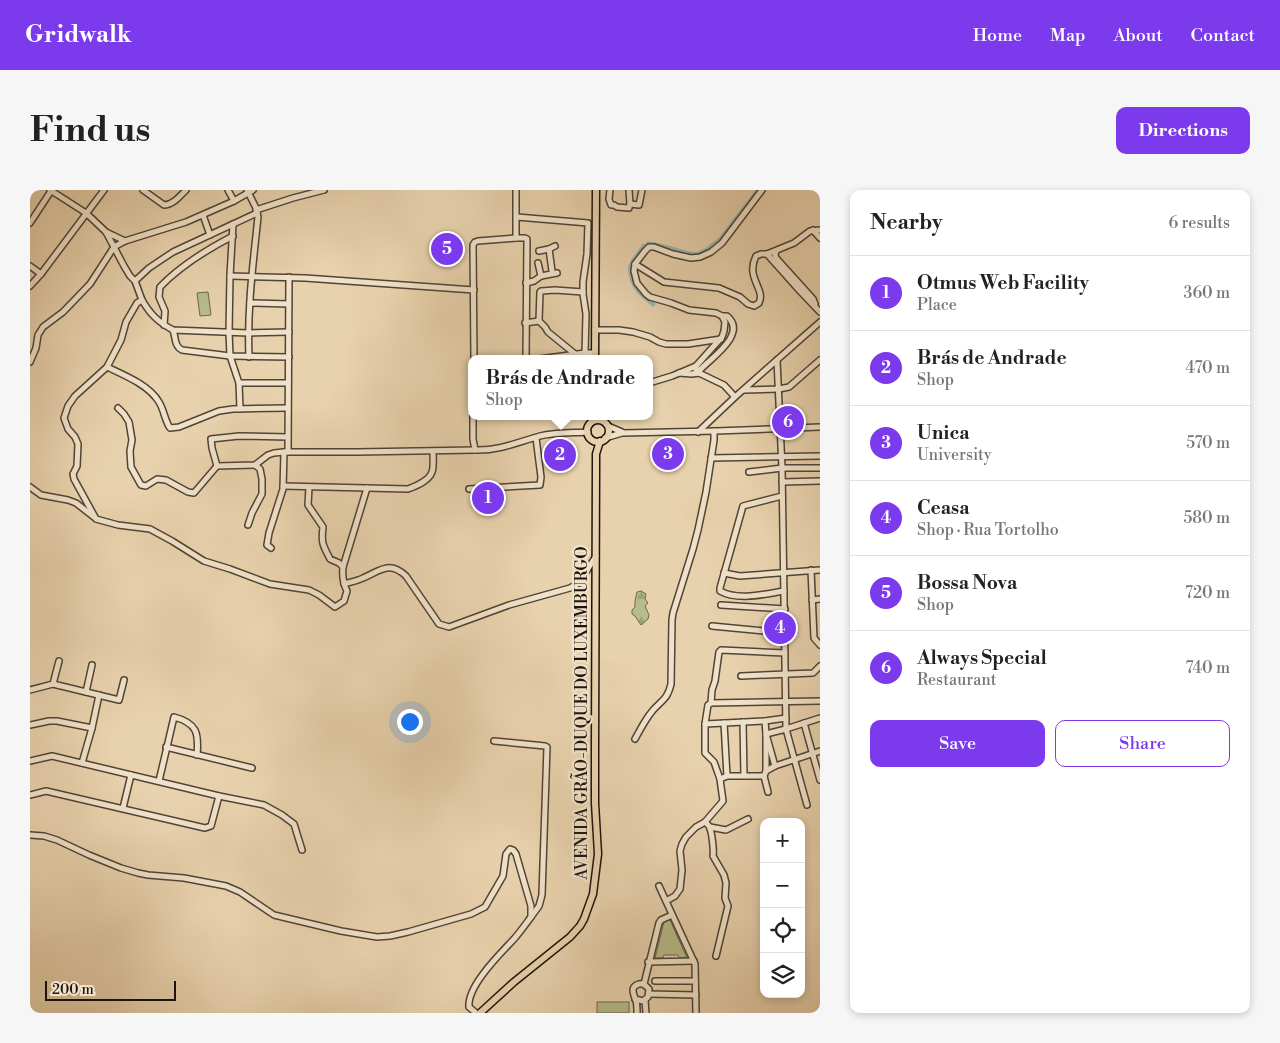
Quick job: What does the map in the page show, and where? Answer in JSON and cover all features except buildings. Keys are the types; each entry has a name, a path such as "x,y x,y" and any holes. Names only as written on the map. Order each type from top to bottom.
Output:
{"main road":[{"path":"595,355 596,190"},
{"path":"592,420 588,427 589,436 599,440 608,433 608,426 603,420"},
{"name":"AVENIDA GRÃO-DUQUE DO LUXEMBURGO","path":"478,1013 570,937 584,919 593,894 598,854 595,759 596,454 599,440"}],"street":[{"path":"30,222 51,190 86,214 106,232 125,241"},
{"path":"60,196 64,190"},
{"path":"30,286 104,190"},
{"path":"144,190 164,205 170,204 186,190"},
{"path":"228,190 234,201"},
{"path":"136,281 149,268 173,252 256,211 293,198 324,190"},
{"path":"516,190 516,238"},
{"path":"610,190 609,199 611,205 629,208 629,190"},
{"path":"630,204 639,205 642,190"},
{"path":"699,373 732,337 730,319 727,316 686,309 650,297 637,283 634,271 635,264 650,247 691,258 700,257 711,252 722,243 762,190"},
{"path":"30,362 33,348 43,327 63,312 90,284 114,246 186,222 234,201 250,191 258,217 251,277 248,332 249,357"},
{"path":"203,215 210,235"},
{"path":"517,217 588,223 587,254 583,282 586,314 585,353"},
{"path":"233,224 230,276 230,356 240,383 240,409"},
{"path":"813,230 820,238"},
{"path":"635,264 664,282 719,288 740,296 748,304 754,306 759,303 761,297 753,276 752,264 757,255 776,251 794,243 806,233 820,230"},
{"path":"106,232 130,276 136,281 142,300 149,312 172,330 289,332"},
{"path":"164,325 165,311 159,297 160,287 183,266 233,236"},
{"path":"474,355 473,245 478,241 516,238 527,239 526,355"},
{"path":"538,251 549,250 555,246"},
{"path":"526,283 554,272 549,250"},
{"path":"776,251 776,258 813,299 820,311"},
{"path":"767,254 800,292 820,311"},
{"path":"538,263 541,276"},
{"path":"30,266 41,274"},
{"path":"230,276 289,277 474,290"},
{"path":"271,548 267,545 283,486 288,437 289,277"},
{"path":"539,321 541,291 583,292"},
{"path":"96,519 74,479 73,474 76,466 78,444 68,429 64,418 68,406 75,396 107,367 121,340 126,322 137,303 142,300"},
{"path":"250,303 289,304"},
{"path":"653,382 696,366 721,339 725,322 722,316"},
{"path":"525,322 539,321 548,332 575,354"},
{"path":"698,432 820,322"},
{"path":"172,330 176,344 182,350 230,356 288,357"},
{"path":"595,330 633,332 666,344 688,344 721,339"},
{"path":"568,355 585,353 592,355"},
{"path":"778,360 782,468 786,729 807,805"},
{"path":"743,390 789,387 820,360"},
{"path":"696,366 696,370 699,373 724,385 735,397"},
{"path":"107,367 129,377 148,390 158,401 170,428 179,427 219,411 288,408"},
{"path":"678,373 699,373"},
{"path":"240,383 288,383"},
{"path":"118,408 129,422 132,440 130,452 131,467 141,485 146,486 157,479 166,480 188,492 194,493 217,466 255,465 268,455 274,453 488,451 558,433 588,432"},
{"path":"474,420 473,439 475,450"},
{"path":"608,426 622,432"},
{"path":"599,440 622,432 714,432 820,427"},
{"path":"635,739 650,714 663,702 671,684 671,628 673,613 694,550 706,492 714,432"},
{"path":"217,466 211,439 239,436 288,437"},
{"path":"469,489 540,485 541,477 536,438"},
{"path":"283,486 408,489 415,487 425,480 432,472 433,451"},
{"path":"711,458 820,456"},
{"path":"248,525 262,494 260,469 255,465"},
{"path":"749,472 782,468 820,468"},
{"path":"782,482 820,481"},
{"path":"30,487 41,494 76,503 96,519 150,530 204,561 270,584 309,590 335,607 344,602 347,591 342,574 343,567 367,488"},
{"path":"308,487 308,505 323,527 322,544 330,560 339,563 343,567"},
{"path":"782,496 743,506 720,591 725,594 751,596 784,591"},
{"path":"344,584 361,579 385,568 400,570 439,624 449,626 509,605 570,588 579,582 596,556"},
{"path":"811,570 814,638 820,645"},
{"path":"724,573 740,576 820,570"},
{"path":"812,600 820,599"},
{"path":"721,605 784,609"},
{"path":"712,626 785,632"},
{"path":"666,901 675,896 680,889 682,878 680,849 686,837 696,827 705,822 723,800 720,779 714,762 705,753 705,724 708,705 711,703 720,651 785,653"},
{"path":"53,684 59,661"},
{"path":"86,692 92,665"},
{"path":"742,676 813,673 820,666"},
{"path":"30,690 53,684 119,700 124,680"},
{"path":"82,763 99,695"},
{"path":"711,703 786,701 820,703"},
{"path":"159,781 174,718 184,720 193,727 198,741 196,755"},
{"path":"705,724 786,718"},
{"path":"766,734 820,718"},
{"path":"30,725 57,721 92,728"},
{"path":"765,721 765,774 768,792"},
{"path":"743,722 744,776"},
{"path":"724,723 727,776"},
{"path":"804,723 820,780"},
{"path":"766,734 775,766"},
{"path":"478,1013 469,1007 468,1001 476,985 531,917 539,906 542,895 547,747 494,741"},
{"path":"166,747 252,768"},
{"path":"720,779 727,776 765,774 775,766 820,751"},
{"path":"30,761 52,756 264,805 294,824 302,850"},
{"path":"123,808 131,775"},
{"path":"30,795 46,791 205,828 211,826 219,796"},
{"path":"705,822 710,827 726,830 748,819"},
{"path":"710,827 714,850 713,856 724,875 726,882 725,898 728,906 716,956"},
{"path":"30,834 58,840 97,858 138,873 184,878 226,886 240,892 274,915 341,931 377,936 390,936 408,932 471,914 485,907 503,876 506,854 510,849 516,854 531,906 531,917"},
{"path":"659,886 694,961 696,1013"},
{"path":"644,984 648,962 660,921 672,915"},
{"path":"648,962 694,961"},
{"path":"655,981 696,981"},
{"path":"644,984 648,987 649,994 645,1000 646,1013"},
{"path":"637,1013 635,999 632,994 633,989 637,985 644,984"},
{"path":"649,994 696,995"},
{"path":"635,999 645,1000"}],"green space":[{"path":"208,292 211,315 200,316 197,293"},
{"path":"641,591 646,594 645,599 648,603 645,606 649,615 648,619 641,625 632,614 632,610 635,607 637,592"},
{"path":"670,920 687,958 679,958 678,955 664,955 663,958 655,958 664,922"},
{"path":"597,1002 629,1002 629,1013 597,1013"}],"waterway":[{"path":"747,205 758,190"},
{"path":"719,241 746,206"},
{"path":"648,244 698,254 709,249 718,241"},
{"path":"633,261 644,246"},
{"path":"633,262 630,267 634,284 653,304"}],"place":[{"name":"Bossa Nova","path":"447,249"},
{"name":"Always Special","path":"788,422"},
{"name":"Unica","path":"668,454"},
{"name":"Brás de Andrade","path":"560,455"},
{"name":"Otmus Web Facility","path":"488,498"},
{"name":"Ceasa","path":"780,628"}]}
